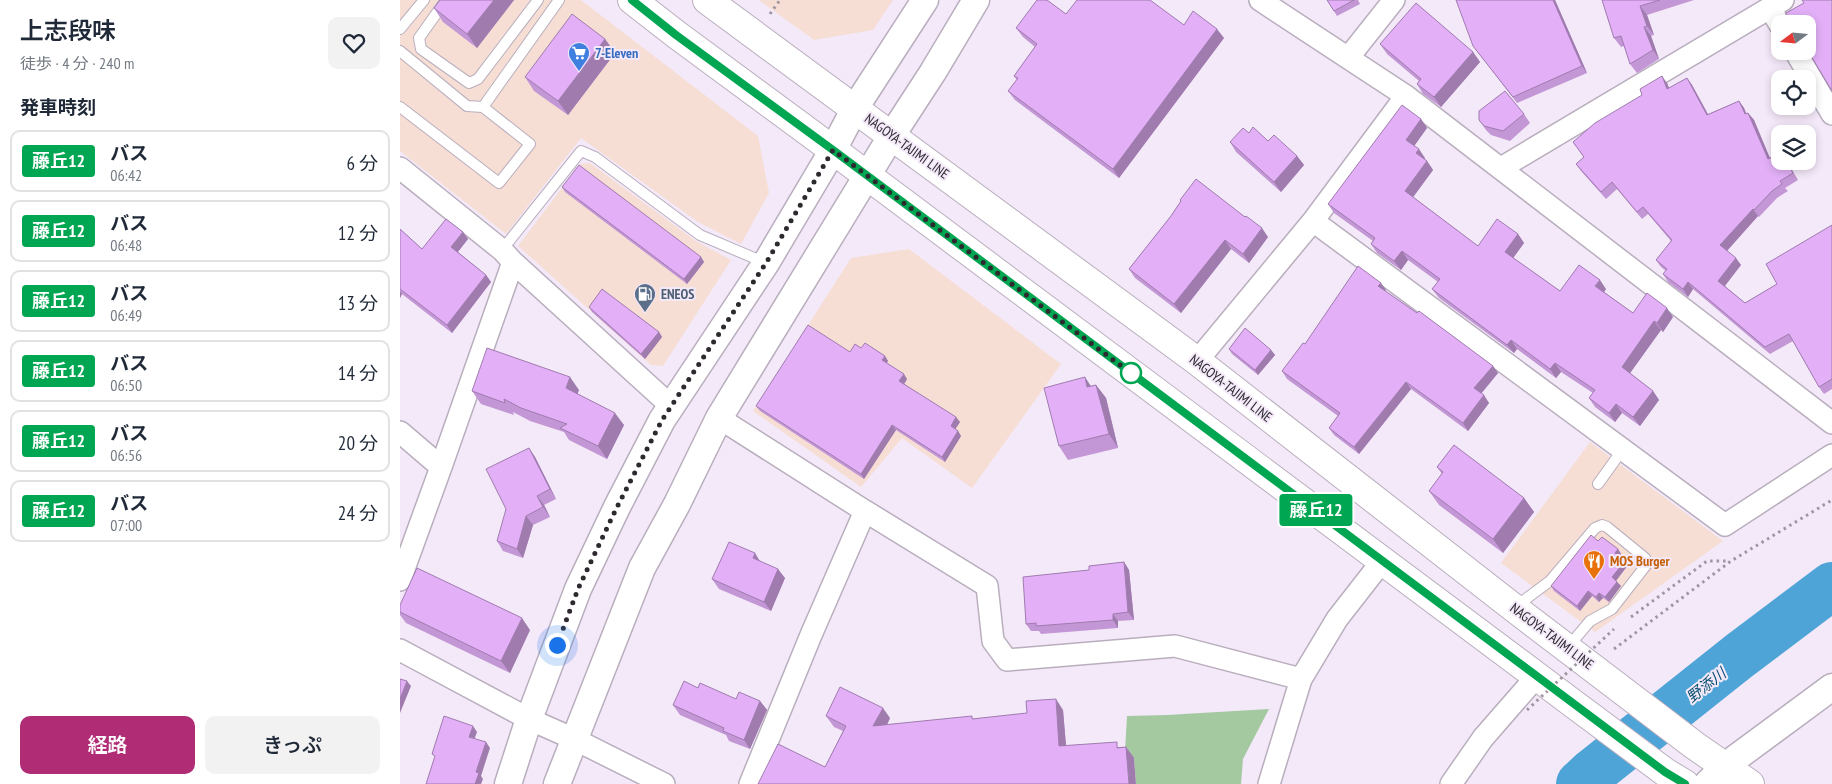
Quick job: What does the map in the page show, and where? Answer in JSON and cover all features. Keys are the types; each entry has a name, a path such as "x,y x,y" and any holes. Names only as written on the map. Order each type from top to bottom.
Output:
{"main road":[{"path":"632,0 676,35 1675,778"},
{"name":"NAGOYA-TAJIMI LINE","path":"707,0 1197,361 1514,608 1694,745 1716,775 1750,784"}],"street":[{"path":"508,784 529,719 578,589 617,507 662,420 766,263 833,150 855,108 925,0"},
{"path":"557,784 642,568 677,504 719,418 866,176 933,72 976,0"},
{"path":"1260,0 1406,96 1832,423"},
{"path":"1348,58 1394,0"},
{"path":"1500,168 1778,11"},
{"path":"1800,60 1832,114"},
{"path":"1197,361 1313,221 1406,96"},
{"path":"400,168 508,256 671,406"},
{"path":"1313,221 1726,524 1832,455"},
{"path":"400,580 441,468 508,256"},
{"path":"719,418 987,586 993,641 1008,660 1175,646 1301,679"},
{"path":"400,432 441,468"},
{"path":"750,784 811,635 865,511"},
{"path":"1269,784 1301,679 1337,620 1383,560"},
{"path":"400,650 529,719 574,739 664,784"},
{"path":"1451,784 1483,738 1537,676"},
{"path":"1716,775 1832,687"}],"lane":[{"path":"400,29 424,0"},
{"path":"446,0 419,38 420,49 469,83 478,79 538,0"},
{"path":"483,107 559,0"},
{"path":"400,52 467,106 483,107 530,144 499,183 400,107"},
{"path":"508,256 581,151 595,157 700,235 766,263"},
{"path":"1598,484 1623,449"},
{"path":"1514,608 1550,582 1596,528 1602,525 1608,527 1645,558 1647,564 1612,609 1590,621 1567,648"}],"path":[{"path":"768,16 780,0"},
{"path":"1597,670 1731,560 1832,500"},
{"path":"1630,618 1708,561 1731,560"},
{"path":"1527,710 1614,629"}],"shaded area":[{"path":"400,0 581,0 758,136 769,193 741,244 698,222 581,138 506,234 400,151"},
{"path":"759,0 893,0 873,30 814,40"},
{"name":"ENEOS","path":"590,163 696,241 731,260 663,366 651,365 518,246 580,164"},
{"path":"909,249 1061,364 972,488 902,438 861,487 753,411 851,258"},
{"path":"1590,442 1723,541 1595,632 1501,563"}],"green space":[{"path":"1269,709 1243,759 1241,784 1136,784 1134,758 1125,751 1127,716"}],"building":[{"path":"440,0 494,0 467,34 434,8"},
{"path":"1037,0 1047,0 1066,14 1077,0 1150,0 1184,25 1193,11 1217,29 1113,169 1008,91 1018,78 1014,76 1037,44 1016,28"},
{"path":"1327,0 1354,0 1334,11"},
{"path":"1456,0 1553,0 1582,66 1513,97 1473,46"},
{"path":"1602,0 1660,0 1640,6 1647,26 1644,27 1653,50 1630,64 1621,36 1614,38"},
{"path":"1802,0 1832,0 1832,91 1813,60 1816,60 1816,15 1786,15 1786,13 1804,3"},
{"path":"1416,3 1473,52 1434,97 1417,84 1421,79 1380,44"},
{"path":"572,14 605,39 558,101 525,77"},
{"path":"1662,76 1667,89 1687,78 1707,115 1739,101 1745,114 1748,113 1768,159 1771,157 1771,170 1791,170 1793,173 1780,181 1782,184 1753,209 1720,245 1736,258 1718,281 1745,303 1777,284 1766,264 1832,225 1832,379 1819,387 1789,334 1765,347 1688,282 1683,289 1663,274 1667,269 1656,260 1672,240 1643,207 1637,212 1612,182 1601,192 1576,164 1584,157 1573,142 1595,123 1642,95 1640,89"},
{"path":"1505,91 1524,114 1503,131 1484,126 1479,120 1479,111"},
{"path":"1402,105 1421,119 1406,140 1419,149 1416,153 1427,161 1405,191 1478,246 1497,219 1518,234 1505,252 1560,291 1579,265 1600,280 1595,286 1633,313 1647,293 1667,308 1657,323 1654,321 1622,367 1653,391 1633,417 1616,404 1609,413 1589,398 1595,390 1555,363 1550,369 1511,340 1507,345 1432,289 1440,279 1402,251 1394,261 1371,244 1375,238 1328,204"},
{"path":"1253,127 1268,141 1274,135 1297,156 1274,182 1230,142 1243,128 1249,133"},
{"path":"579,165 701,257 684,279 562,187"},
{"path":"1196,179 1262,228 1243,254 1225,240 1174,304 1129,269 1171,216 1180,200"},
{"path":"446,219 463,232 451,247 486,275 447,325 400,289 400,229 422,249"},
{"path":"1358,266 1381,283 1378,286 1417,313 1419,311 1493,366 1474,388 1484,395 1463,423 1406,382 1354,447 1329,428 1340,413 1282,371 1303,343 1305,344"},
{"path":"602,289 659,332 641,354 589,307"},
{"path":"808,325 850,352 855,344 861,348 865,343 885,356 882,360 904,374 899,381 956,417 951,426 958,431 942,457 892,425 861,474 756,406"},
{"path":"1245,328 1271,350 1255,370 1229,349"},
{"path":"487,348 570,377 566,388 615,413 598,446 560,428 567,424 521,408 504,399 505,403 472,391"},
{"path":"1085,377 1087,387 1096,385 1109,434 1059,446 1044,388"},
{"path":"1454,445 1524,498 1493,539 1429,491 1443,472 1437,467"},
{"path":"529,448 550,489 537,496 543,507 526,516 517,549 497,541 506,509 486,469"},
{"path":"1591,535 1598,541 1602,537 1618,549 1615,553 1625,561 1612,577 1617,582 1605,597 1599,593 1596,597 1588,591 1577,606 1551,586"},
{"path":"729,542 755,553 753,558 778,569 764,602 712,579"},
{"path":"1124,562 1128,612 1113,614 1113,620 1036,626 1036,623 1026,624 1023,577 1089,570 1089,566"},
{"path":"417,568 522,618 501,661 400,612 400,605"},
{"path":"400,679 407,681 400,699"},
{"path":"684,681 698,688 700,683 736,699 739,692 760,701 744,740 723,731 724,728 673,705"},
{"path":"840,687 883,708 873,726 972,716 972,719 1027,713 1026,701 1056,699 1059,746 1117,742 1117,748 1126,747 1129,784 758,784 778,744 825,767 846,726 826,716"},
{"path":"444,716 473,726 469,737 486,742 476,772 479,773 475,784 426,784 435,756 432,754"}],"waterway":[{"name":"野添川","path":"1580,784 1739,656 1832,586"}],"bus line":[{"name":"藤丘12","path":"632,0 676,35 833,150 1665,772 1685,784"}],"place":[{"name":"7-Eleven","path":"579,72"},
{"name":"ENEOS","path":"645,313"},
{"name":"MOS Burger","path":"1594,580"}],"route":[{"path":"557,645 578,589 617,507 662,420 766,263 833,150 1131,373"}]}
